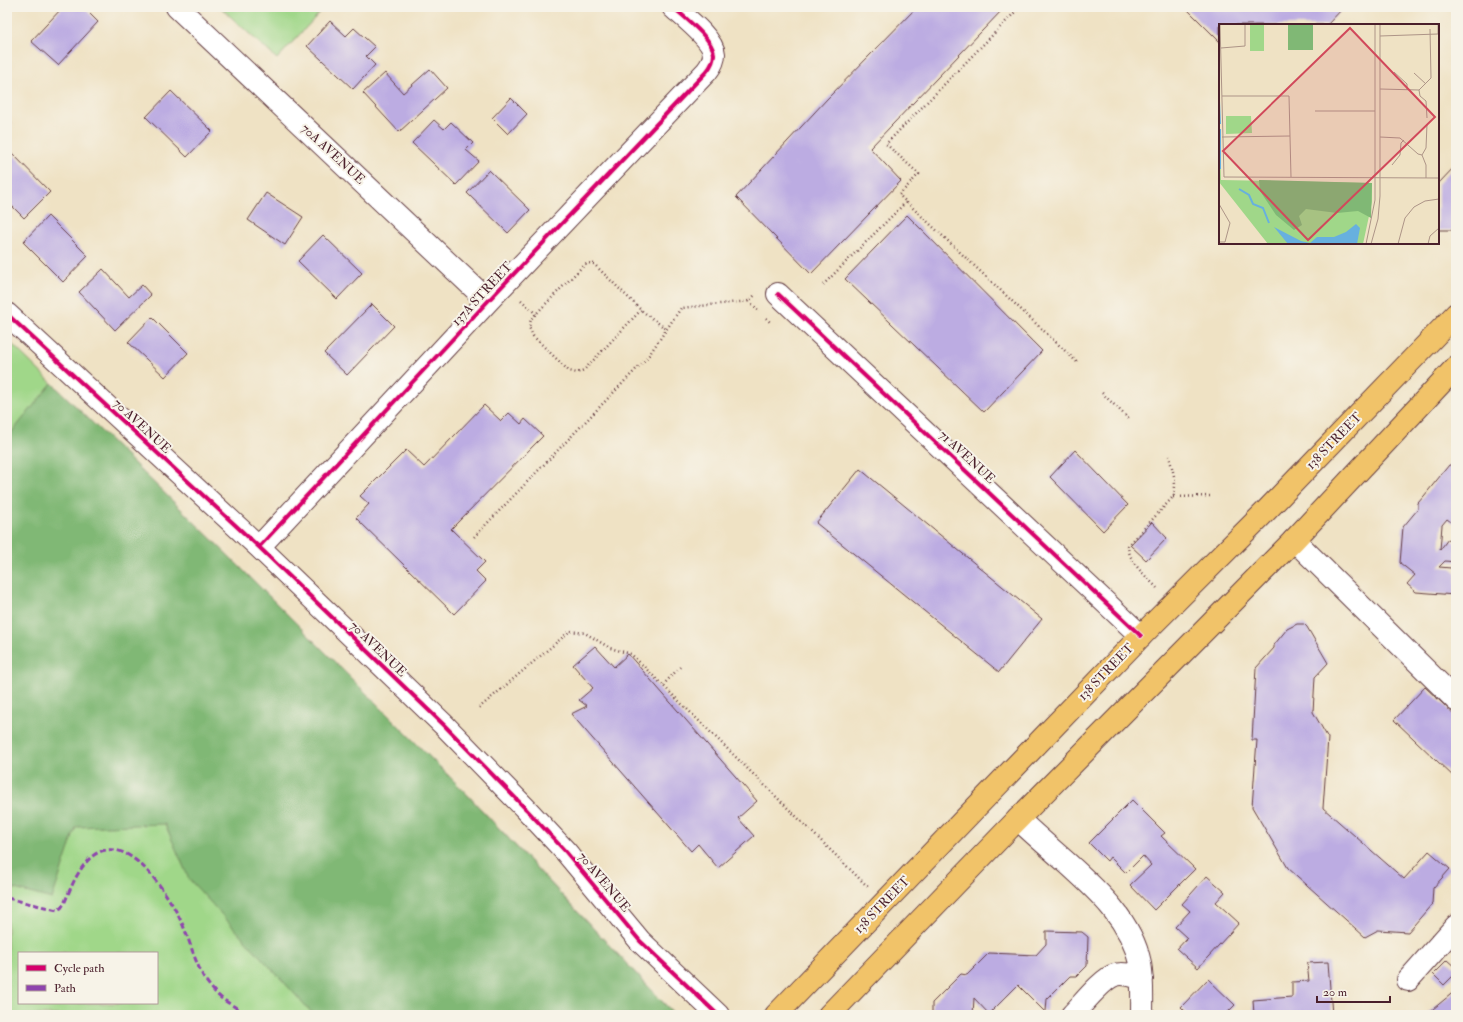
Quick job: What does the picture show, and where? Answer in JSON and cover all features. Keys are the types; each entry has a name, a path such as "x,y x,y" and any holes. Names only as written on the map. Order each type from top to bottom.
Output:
{"main road":[{"name":"138 STREET","path":"776,1015 1141,636 1265,512 1456,314"},
{"path":"829,1015 1018,819 1294,540 1456,367"}],"street":[{"name":"70A AVENUE","path":"177,7 488,301"},
{"name":"137A STREET","path":"259,547 488,301 707,71 713,63 714,53 711,46 704,36 673,7"},
{"name":"71 AVENUE","path":"778,294 1141,636"},
{"name":"70 AVENUE","path":"7,314 259,547 444,725 566,852 640,940 718,1015"},
{"path":"1294,540 1453,692"},
{"path":"1018,819 1094,887 1111,906 1133,940 1140,964 1142,979 1142,1015"},
{"path":"1408,980 1456,926"},
{"path":"1072,1015 1107,979 1115,975 1133,975 1142,979"}],"path":[{"path":"1020,7 886,144 919,174 899,195 1078,363"},
{"path":"823,285 906,202"},
{"path":"641,310 584,370 577,373 569,371 533,336 529,327 531,319 581,268 588,263 594,264 641,310 666,329"},
{"path":"518,296 536,314"},
{"path":"474,537 647,358 681,308 749,301"},
{"path":"1102,393 1130,420"},
{"path":"1158,590 1134,563 1128,554 1128,546 1174,497 1174,476 1168,456"},
{"path":"1174,497 1210,496"},
{"path":"479,708 570,631 585,633 610,648 631,654 868,887"},
{"path":"663,686 680,667"}],"green space":[{"path":"220,7 325,7 277,59"},
{"path":"7,339 461,788 675,1015 7,1015"},
{"path":"52,383 236,563 461,788 675,1015 314,1015 189,879 165,824 76,827 52,899 7,887 7,438"}],"building":[{"path":"63,7 83,7 98,22 58,65 31,41"},
{"path":"917,7 1004,8 870,148 901,181 811,274 736,197 827,99"},
{"path":"1185,7 1344,7 1328,24 1219,24 1219,41"},
{"path":"330,21 346,36 354,28 375,47 366,56 375,65 353,89 307,46"},
{"path":"430,69 447,88 399,132 363,93 385,73 403,93"},
{"path":"171,91 212,131 187,157 146,117"},
{"path":"511,98 527,114 508,134 492,118"},
{"path":"7,119 12,123 7,129"},
{"path":"434,120 444,129 451,122 473,143 466,150 479,161 456,185 412,143"},
{"path":"9,150 50,192 24,218 7,201 7,152"},
{"path":"1456,165 1456,230 1439,230 1439,183"},
{"path":"489,170 530,210 508,233 467,193"},
{"path":"266,193 303,217 285,245 248,220"},
{"path":"907,215 1042,351 984,412 845,279"},
{"path":"48,216 88,256 63,282 23,242"},
{"path":"323,235 362,273 337,299 298,261"},
{"path":"103,269 129,297 142,285 151,295 115,330 79,292"},
{"path":"372,304 394,326 347,375 324,353"},
{"path":"152,317 188,353 165,377 128,342"},
{"path":"484,405 501,421 509,413 521,424 525,419 543,436 451,529 485,562 476,571 486,581 454,614 356,518 369,504 360,496 406,450 424,467"},
{"path":"1075,450 1128,505 1103,531 1050,477"},
{"path":"1449,465 1456,465 1456,523 1447,519 1442,525 1440,550 1448,539 1456,543 1456,562 1445,561 1439,567 1451,568 1456,572 1455,595 1416,592 1407,584 1415,575 1400,563 1403,527 1418,509 1418,503"},
{"path":"860,469 1042,619 999,672 816,523"},
{"path":"1152,522 1167,538 1146,560 1130,545"},
{"path":"1297,624 1304,624 1307,627 1328,663 1315,677 1313,712 1328,738 1323,808 1404,879 1429,851 1450,869 1433,888 1432,904 1408,932 1378,930 1365,937 1288,868 1252,807 1257,740 1252,740 1256,668 1274,648 1274,645 1287,629"},
{"path":"595,646 614,667 628,654 757,801 738,818 754,836 718,868 698,844 691,851 571,714 587,706 579,700 593,688 573,665"},
{"path":"1425,687 1456,716 1456,779 1394,720"},
{"path":"1132,800 1165,833 1161,836 1195,869 1154,910 1130,885 1151,865 1143,856 1126,873 1110,857 1107,861 1089,843"},
{"path":"1207,876 1225,892 1216,902 1239,923 1198,968 1177,949 1187,938 1175,927 1190,911 1182,904"},
{"path":"1046,931 1082,932 1088,937 1087,966 1077,976 1070,976 1047,999 1046,1011 1044,1011 1018,985 989,1014 974,998 973,1015 932,1015 932,1003 961,974 967,975 989,953 1036,955 1046,944"},
{"path":"1447,960 1456,968 1456,973 1444,985 1433,974"},
{"path":"1328,962 1332,1015 1254,1015 1253,1000 1292,997 1292,982 1309,981 1307,963"},
{"path":"1208,979 1235,1005 1225,1015 1189,1015 1181,1007"},
{"path":"1456,990 1456,1015 1427,1014"}],"marked path":[{"path":"7,898 57,910 64,904 76,877 84,865 94,855 107,850 120,851 133,858 156,881 180,919 198,966 206,981 218,995 244,1015"}],"cycle path":[{"path":"259,547 488,301 708,69 712,63 714,54 709,42 673,7"},
{"path":"778,294 1141,636"},
{"path":"7,314 259,547 444,725 566,852 640,941 718,1015"}]}
